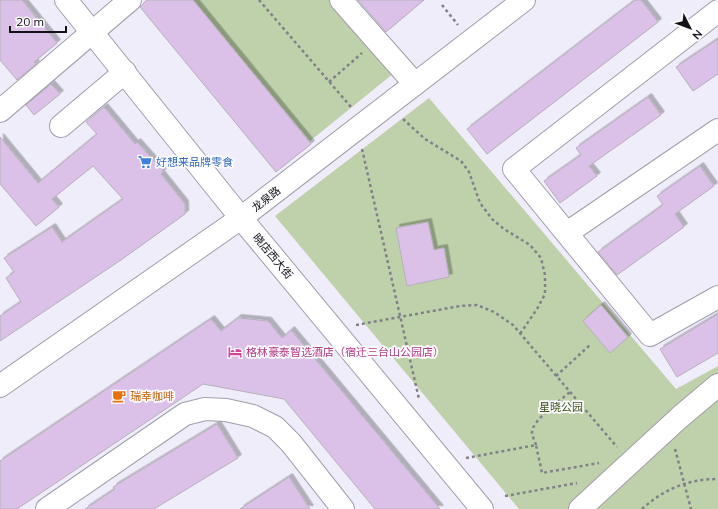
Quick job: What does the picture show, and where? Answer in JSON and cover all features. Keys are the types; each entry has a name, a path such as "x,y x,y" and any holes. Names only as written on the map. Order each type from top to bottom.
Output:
{"street":[{"name":"晓店西大街","path":"66,0 241,218 482,509"},
{"path":"0,111 130,0"},
{"name":"龙泉路","path":"0,386 241,218 524,0"},
{"path":"344,1 415,84"},
{"path":"718,11 514,169 650,335 718,297"},
{"path":"61,126 125,72"},
{"path":"567,233 718,130"},
{"path":"580,509 669,427 718,385"},
{"path":"47,509 186,414 205,409 226,410 253,416 275,427 291,443 343,509"}],"path":[{"path":"259,0 329,82 360,126 363,150 421,406"},
{"path":"442,5 471,41"},
{"path":"329,82 377,41"},
{"path":"387,105 425,139 461,161 469,172 480,203 492,219 504,229 530,245 541,258 545,275 545,294 520,334"},
{"path":"334,329 460,306 478,305 500,316 513,325 631,462"},
{"path":"556,376 590,346"},
{"path":"570,392 538,420 534,426 532,432 542,473 602,462"},
{"path":"669,427 691,509"},
{"path":"443,462 536,445"},
{"path":"642,509 652,500 671,488 704,479 718,479"},
{"path":"505,496 582,482"}],"green space":[{"path":"193,0 330,0 394,73 310,141"},
{"name":"星晓公园","path":"429,98 676,389 718,366 718,509 519,509 275,216"}],"building":[{"path":"0,0 22,0 57,43 34,62 36,64 17,80 0,60"},
{"path":"147,0 193,0 311,144 276,172 140,7"},
{"path":"358,0 424,0 386,32"},
{"path":"635,0 641,0 658,22 487,154 467,129"},
{"path":"718,39 718,74 693,91 676,67"},
{"path":"51,84 60,94 34,115 26,105"},
{"path":"648,97 661,115 589,166 597,176 560,203 544,181 581,155 576,148"},
{"path":"104,107 135,144 137,142 163,171 161,174 185,204 185,214 121,260 0,341 0,316 21,302 6,278 14,272 4,258 52,227 62,242 123,199 93,166 52,199 59,207 36,226 0,184 0,137 38,183 97,134 86,122"},
{"path":"700,166 714,186 675,214 684,227 617,275 598,252 663,205 657,196"},
{"path":"428,222 434,250 444,248 449,277 407,286 396,228"},
{"path":"601,305 628,337 610,353 583,321"},
{"path":"718,314 718,353 677,377 660,349"},
{"path":"238,318 268,321 282,338 291,330 440,509 375,509 284,399 203,384 17,509 0,509 0,461 211,319 221,331"},
{"path":"217,424 238,458 154,509 85,509 115,489 113,487"},
{"path":"289,477 310,509 240,509"}],"place":[{"name":"好想来品牌零食","path":"145,162"},
{"name":"格林豪泰智选酒店（宿迁三台山公园店）","path":"235,352"},
{"name":"瑞幸咖啡","path":"119,396"}]}
